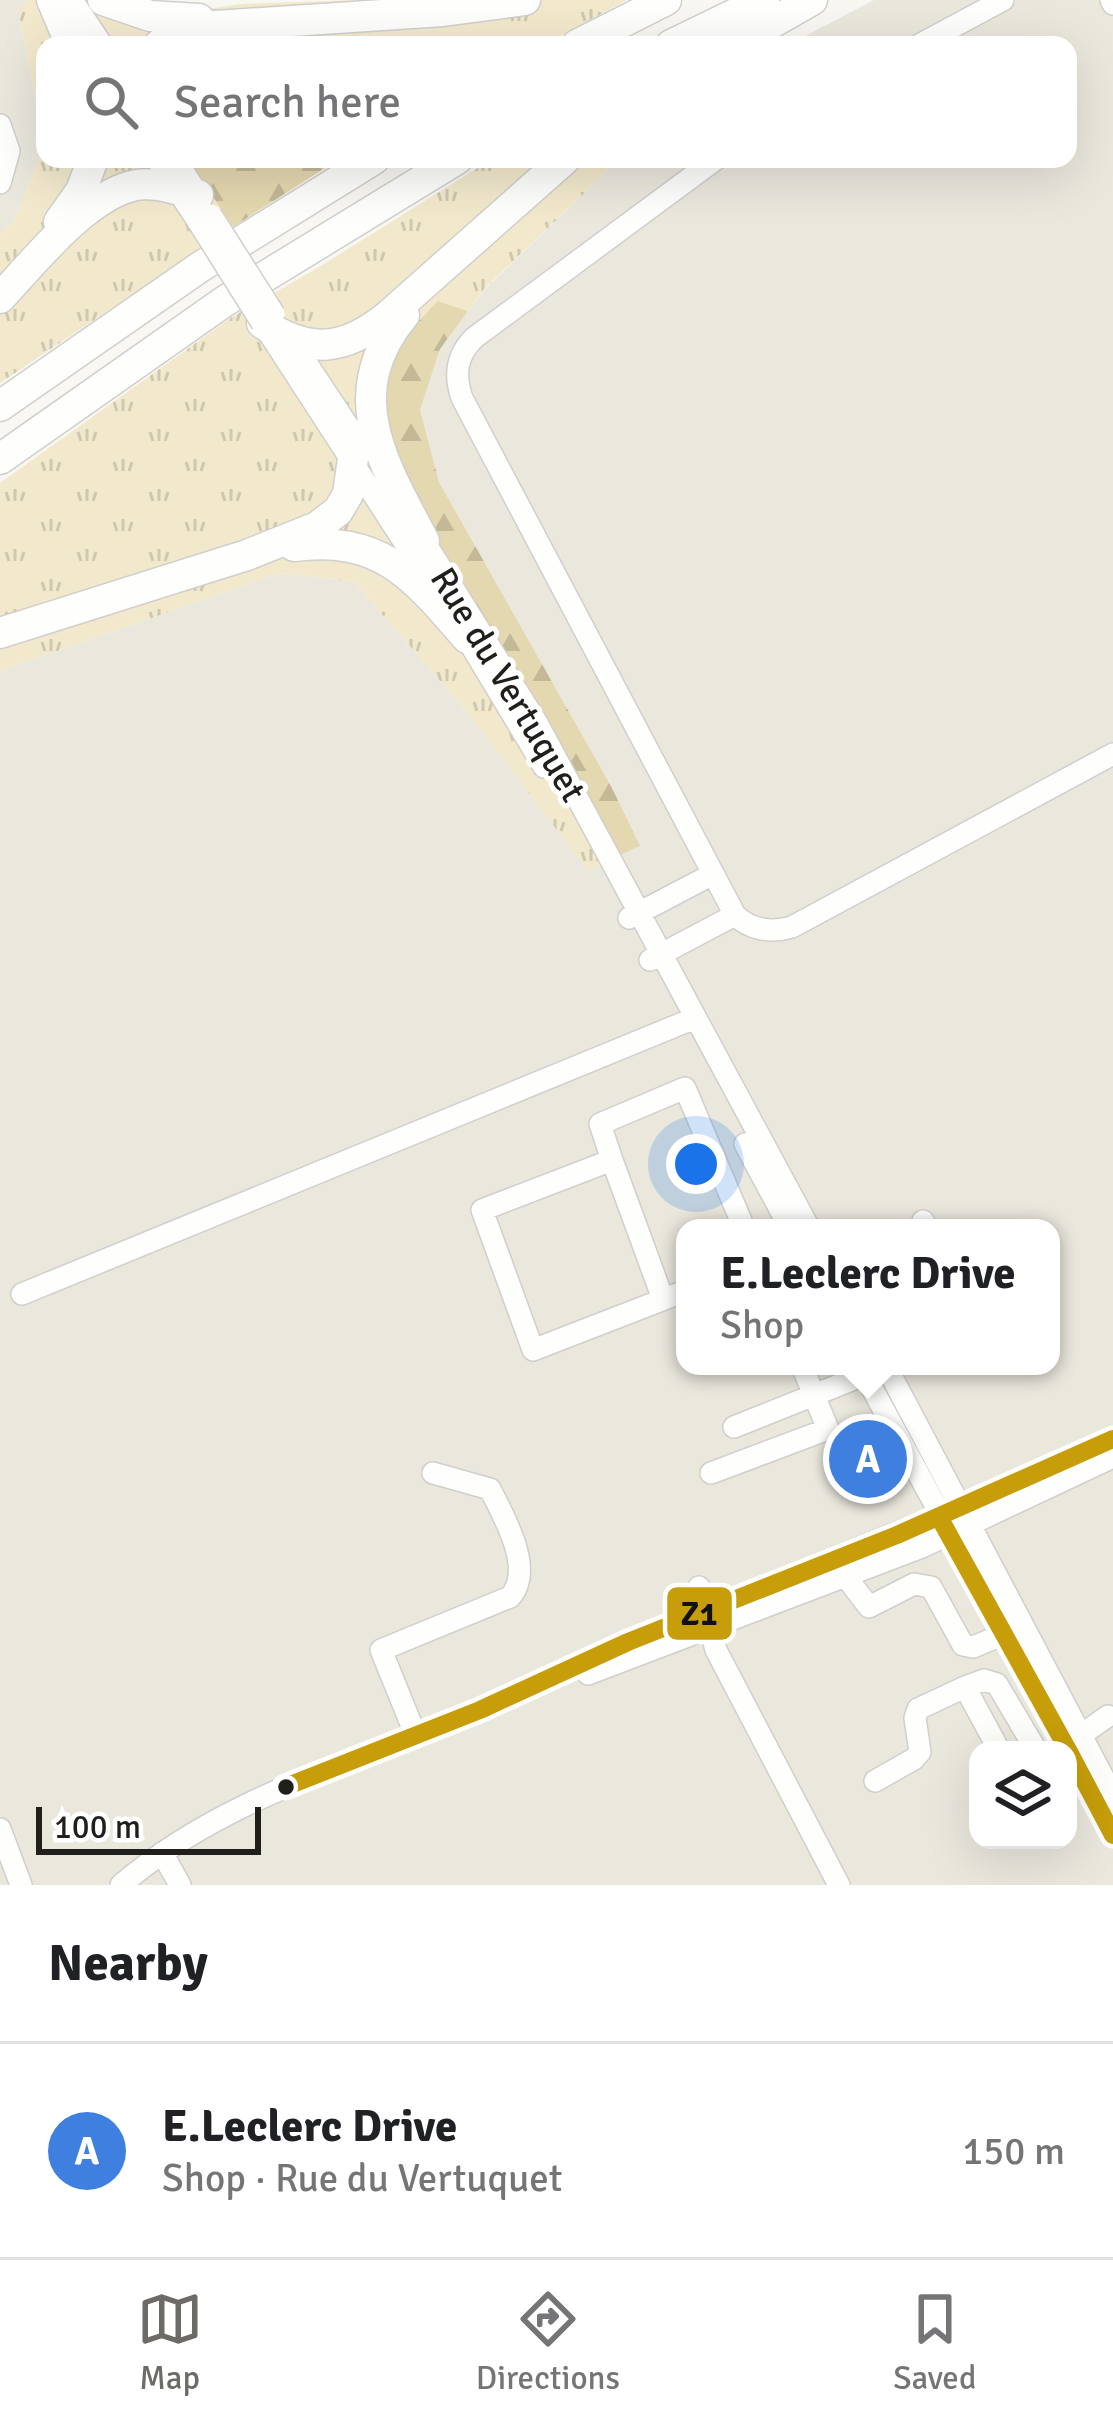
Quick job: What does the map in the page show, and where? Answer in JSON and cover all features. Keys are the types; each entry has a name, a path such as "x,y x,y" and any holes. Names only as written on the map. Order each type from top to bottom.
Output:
{"highway":[{"path":"53,0 67,36"},
{"path":"104,0 127,11 163,18 325,18"},
{"path":"174,36 200,27 443,11 525,0"},
{"path":"595,36 666,0"},
{"path":"690,36 764,0"},
{"path":"749,36 812,0"},
{"path":"6,292 81,190 90,168"},
{"path":"0,406 173,284 360,168"},
{"path":"0,459 226,301 443,168"},
{"path":"275,325 328,346 357,338 555,168"},
{"path":"6,292 105,197 134,185 192,196"},
{"path":"424,541 379,451 371,381 385,341 471,240"},
{"path":"0,633 247,555 331,518 348,494 355,451"},
{"path":"247,555 322,543 371,551 416,581 467,638"}],"street":[{"path":"53,0 77,36"},
{"path":"72,0 96,36"},
{"path":"936,36 1003,0"},
{"path":"0,125 9,151 0,183"},
{"name":"Rue du Vertuquet","path":"166,168 192,196 355,451 633,916"},
{"path":"704,168 474,338 461,355 457,376 463,398 735,915 752,927 792,927 1113,754"},
{"name":"Rue du Vertuquet","path":"275,325 355,451 424,541 537,723 786,1219"},
{"path":"633,916 713,874"},
{"path":"655,957 735,915"},
{"path":"22,1294 689,1021"},
{"name":"Rue du Vertuquet","path":"689,1021 804,1219"},
{"path":"663,1299 600,1124 685,1088 740,1219"},
{"path":"612,1160 482,1210 526,1336 533,1350 676,1294"},
{"path":"710,1473 828,1429 806,1375"},
{"path":"734,1427 859,1375"},
{"path":"877,1375 944,1526 1014,1630"},
{"path":"878,1375 967,1515 1066,1741"},
{"path":"709,1620 846,1577 1113,1439"},
{"path":"967,1515 1113,1457"},
{"path":"416,1736 381,1649 510,1597 521,1577 520,1563 490,1489 433,1473"},
{"path":"121,1885 162,1853 243,1805 944,1526"},
{"path":"846,1577 869,1607 914,1584 931,1587 963,1645 973,1646 1014,1630"},
{"path":"699,1587 739,1698 839,1885"},
{"path":"875,1781 920,1752 914,1718 918,1709 984,1679 998,1684 1031,1741"},
{"path":"965,1687 994,1741"},
{"path":"1075,1741 1108,1716"},
{"path":"1077,1756 1113,1796"},
{"path":"1077,1764 1113,1835"},
{"path":"0,1828 21,1885"},
{"path":"162,1853 180,1885"}],"shaded area":[{"path":"0,0 29,0 18,9 36,100 36,168 15,219 0,234"},
{"path":"874,0 1113,0 1113,1885 0,1885 0,671 280,573 353,581 468,713 611,786 439,482 420,410 440,348 485,289 611,168 1077,168 1077,36 805,36"}],"green space":[{"path":"29,0 132,0 192,11 241,4 361,0 627,0 560,36 298,36 295,32 36,36 36,100 18,9"},
{"path":"36,168 194,168 233,227 0,383 0,234 15,219"},
{"path":"194,168 325,168 233,227"},
{"path":"478,168 611,168 485,288 468,311 438,301 383,379 618,856 588,871 468,713 353,581 280,573 0,671 0,483 232,317"},
{"path":"438,301 468,311 440,349 420,410 439,482 611,786 640,846 618,856 416,505 384,426 383,379 396,345"}],"transit line":[{"name":"Z1","path":"285,1787 897,1535 1113,1439"},
{"name":"Z1","path":"939,1517 1063,1741"},
{"name":"Z1","path":"1077,1767 1113,1835"}],"place":[{"name":"E.Leclerc Drive","path":"868,1459"}]}
